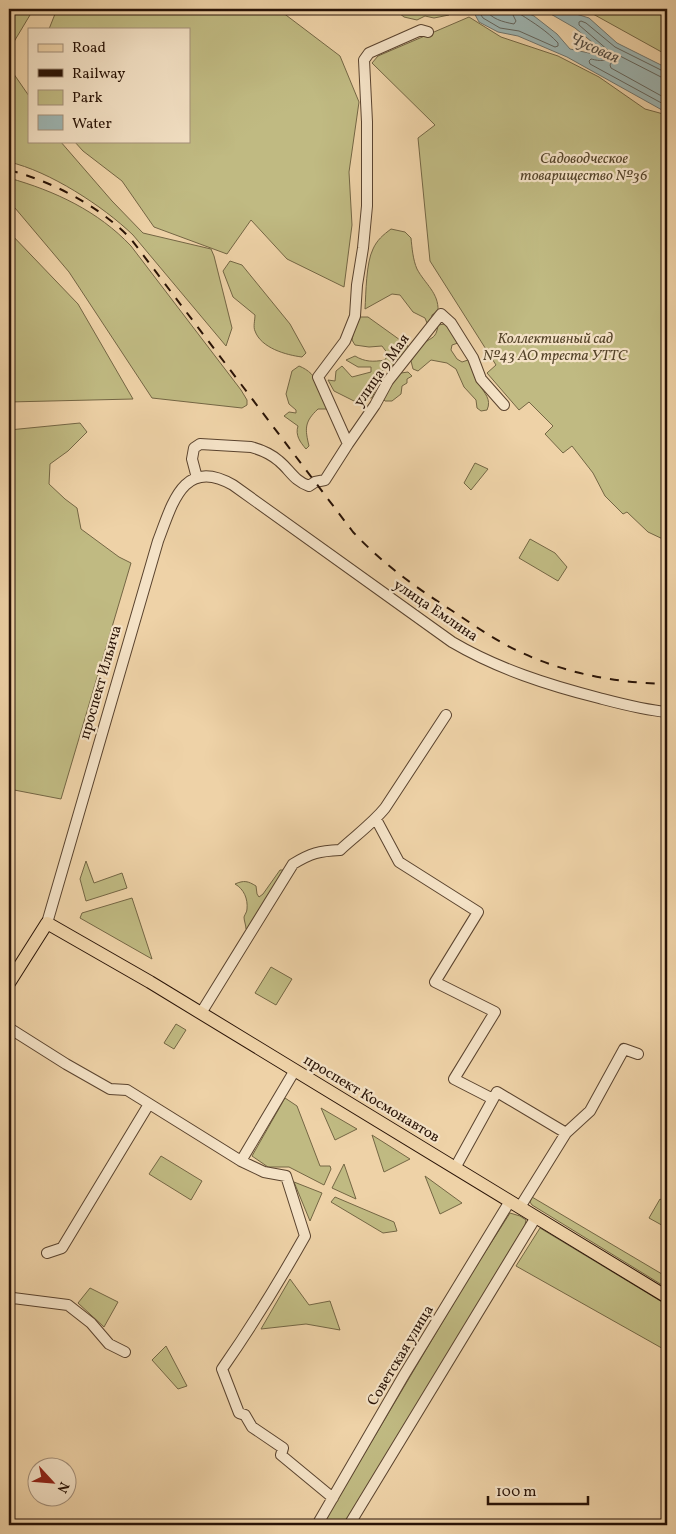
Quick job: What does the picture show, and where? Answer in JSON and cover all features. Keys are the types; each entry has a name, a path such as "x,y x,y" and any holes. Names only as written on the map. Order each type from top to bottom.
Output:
{"main road":[{"name":"проспект Космонавтов","path":"47,923 105,955 667,1297"},
{"name":"проспект Ильича","path":"9,983 47,923"}],"street":[{"path":"348,444 318,378 346,342 355,316 367,206 367,122 364,60 370,52 421,30 428,32"},
{"name":"улица 9 Мая","path":"197,478 192,460 194,448 200,444 251,447 268,453 280,462 297,481 309,486 324,480 375,404 388,381 441,314 451,323 473,358 481,380 504,405"},
{"name":"улица Емлина","path":"197,478 214,477 223,479 452,642 469,652 499,666 552,686 628,706 667,712"},
{"name":"проспект Ильича","path":"47,923 158,541 176,495 185,485 197,478"},
{"path":"201,1013 293,864 320,851 340,850 369,823 376,819 446,715"},
{"path":"376,819 399,862 478,912 435,982 495,1012 454,1079 493,1099"},
{"path":"9,1028 110,1089 127,1090 241,1161 264,1172 286,1176 305,1236 248,1332 222,1369 239,1413 245,1416 252,1427 283,1448 282,1455 333,1498"},
{"name":"Советская улица","path":"317,1525 404,1375 515,1204 566,1133 590,1111 624,1048 638,1054"},
{"path":"241,1161 294,1070"},
{"path":"455,1168 497,1092 566,1133"},
{"path":"47,1253 62,1248 149,1104"},
{"path":"349,1525 536,1217"},
{"path":"9,1302 12,1298 68,1305 91,1323 109,1344 126,1352"}],"green space":[{"path":"9,9 29,9 30,15 9,50"},
{"path":"57,9 278,9 340,56 359,102 349,172 352,225 344,287 287,259 251,220 227,254 154,227 122,181 83,151 75,142 190,142 190,28 49,28"},
{"path":"394,9 452,9 449,15 434,18 425,16 417,20 404,17"},
{"path":"584,9 667,9 667,55"},
{"path":"469,17 501,37 558,56 599,77 645,109 667,115 667,541 648,532 627,512 623,514 605,496 593,473 572,446 563,453 545,434 553,426 529,402 519,410 487,373 496,365 430,261 418,138 435,125 372,63 378,56"},
{"path":"9,67 28,95 28,142 61,142 112,201 143,233 211,249 232,328 226,346 133,235 121,224 58,181 9,162"},
{"path":"9,178 43,189 75,204 104,222 131,246 241,390 247,400 247,405 242,408 152,398 69,272 15,208 9,205"},
{"path":"391,229 405,232 411,238 417,269 434,294 438,305 438,311 432,315 431,323 427,323 425,318 413,312 400,295 392,294 365,309 371,255 378,240"},
{"path":"9,232 78,304 133,399 9,402"},
{"path":"230,261 242,265 290,324 306,353 302,357 275,350 258,337 254,328 255,315 233,297 223,271"},
{"path":"359,317 368,317 407,345 409,350 390,368 380,371 380,379 372,398 364,397 354,401 334,391 328,380 335,381 336,371 342,366 352,377 371,372 371,367 358,367 346,360 355,356 377,361 385,360 388,354 382,346 355,345 352,340"},
{"path":"445,324 452,328 458,343 452,345 451,350 457,359 462,362 468,360 488,399 487,410 481,411 477,408 476,400 464,387 456,369 447,363 431,360 418,371 413,369 411,361 419,349 436,334 438,325"},
{"path":"299,366 306,369 315,378 328,409 318,409 310,418 306,430 309,446 306,449 299,438 298,426 284,416 289,412 296,413 296,410 289,404 286,394 292,371"},
{"path":"408,372 412,376 402,386 401,394 392,401 385,401 382,398 386,390 401,373"},
{"path":"80,423 87,432 68,451 50,464 49,484 77,508 81,529 119,557 131,563 61,799 9,789 9,430"},
{"path":"475,463 488,469 471,490 464,483"},
{"path":"530,539 555,553 567,567 558,581 519,558"},
{"path":"86,861 94,883 122,873 127,888 86,901 80,879"},
{"path":"280,870 285,872 248,930 246,929 244,917 247,910 246,898 243,891 235,884 248,882 253,884 256,886 259,897"},
{"path":"132,898 152,959 80,918 82,913"},
{"path":"271,967 292,979 276,1005 255,993"},
{"path":"176,1024 186,1030 174,1049 164,1043"},
{"path":"285,1098 297,1106 320,1166 330,1166 331,1169 324,1185 289,1167 268,1167 252,1156"},
{"path":"321,1108 357,1129 335,1140"},
{"path":"372,1135 410,1159 384,1172"},
{"path":"161,1156 202,1181 191,1200 149,1174"},
{"path":"344,1164 356,1199 332,1188"},
{"path":"425,1176 462,1203 440,1214"},
{"path":"294,1182 322,1193 310,1221"},
{"path":"335,1197 394,1222 397,1231 383,1233 331,1202"},
{"path":"532,1197 667,1277 667,1288 532,1205 530,1202"},
{"path":"660,1199 667,1203 667,1228 649,1218"},
{"path":"510,1213 526,1220 525,1225 345,1525 322,1525 468,1279"},
{"path":"540,1228 667,1305 667,1351 516,1266"},
{"path":"290,1279 309,1305 330,1301 340,1330 306,1324 261,1329"},
{"path":"90,1288 118,1302 104,1327 78,1303"},
{"path":"166,1346 187,1386 178,1389 152,1360"}],"water":[{"path":"472,9 519,9 534,16 557,34 570,49 603,56 604,52 575,28 542,9 560,9 589,18 617,43 667,68 667,111 567,57 518,36 498,32 479,22"}],"railway":[{"path":"9,170 42,181 74,196 104,216 131,239 353,532 399,574 507,646 534,658 571,671 609,679 667,684"}],"water label":[{"name":"Чусовая","path":"595,47"}],"park label":[{"name":"Садоводческое товарищество №36","path":"584,166"},
{"name":"Коллективный сад №43 АО треста УТТС","path":"555,346"}]}
